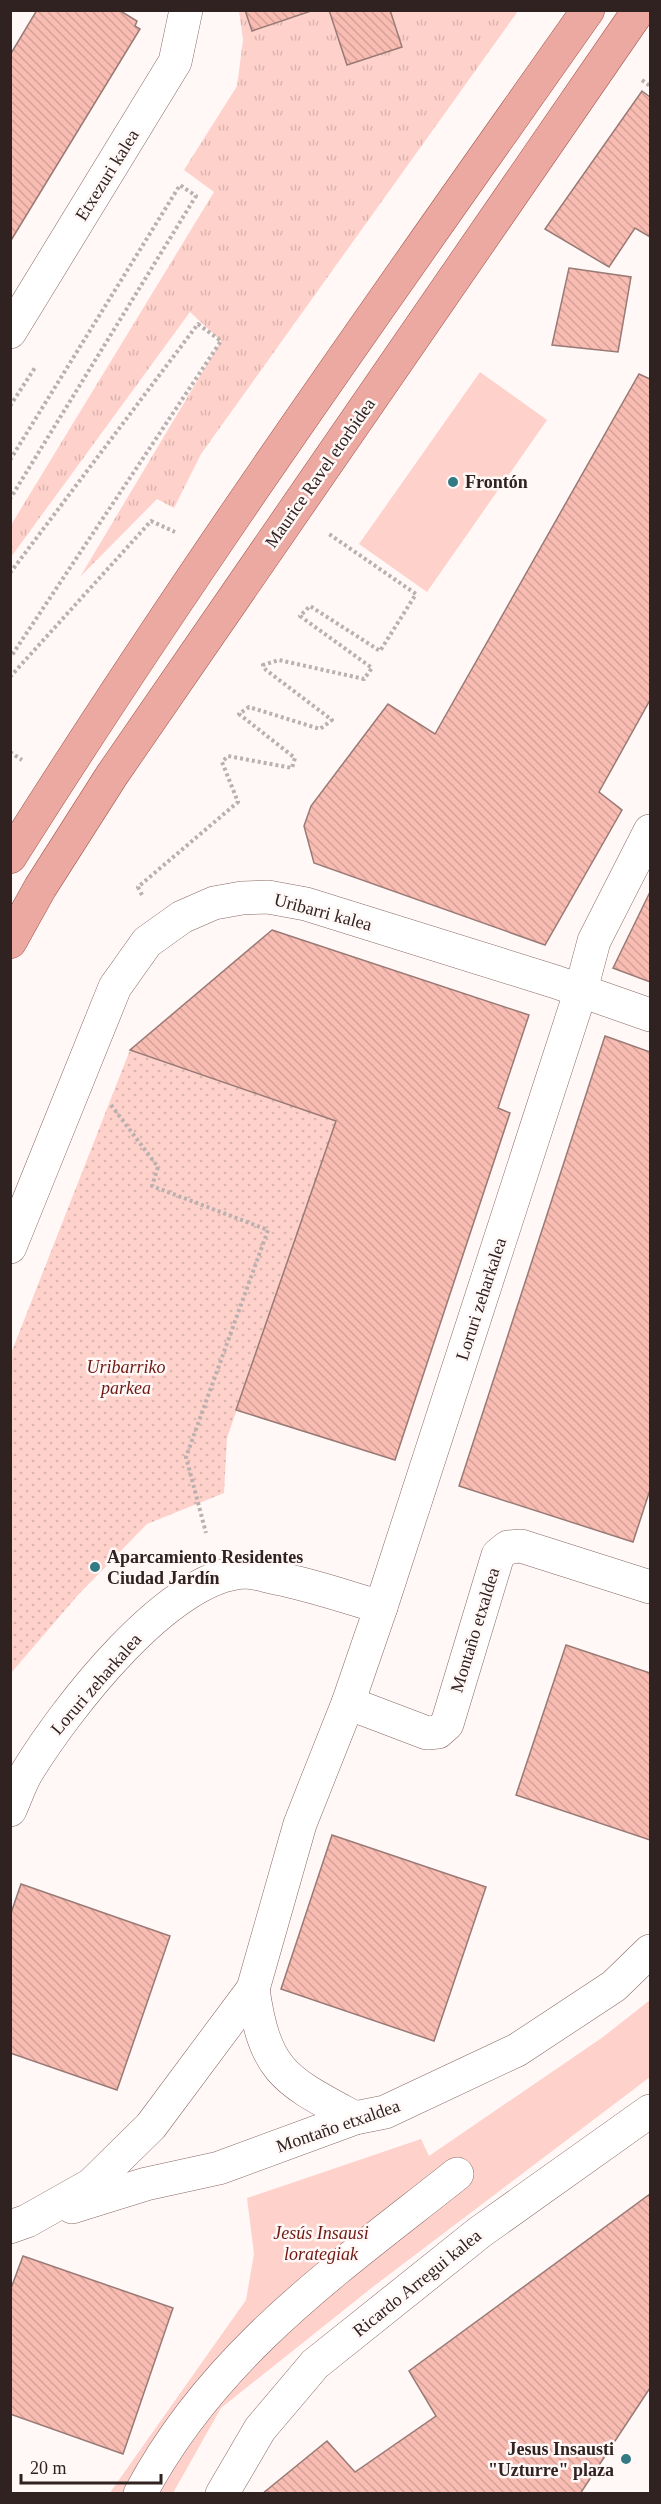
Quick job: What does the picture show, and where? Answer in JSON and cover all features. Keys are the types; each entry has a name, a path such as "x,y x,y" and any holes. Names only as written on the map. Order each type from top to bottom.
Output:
{"main road":[{"path":"10,857 86,737 249,491 588,10"},
{"name":"Maurice Ravel etorbidea","path":"10,942 40,888 112,775 639,10"}],"street":[{"name":"Etxezuri kalea","path":"10,332 175,62 186,10"},
{"name":"Loruri zeharkalea","path":"19,2224 91,2185 151,2126 253,1989 300,1824 348,1703 381,1607 581,990 594,941 651,831"},
{"name":"Uribarri kalea","path":"10,1246 116,987 147,942 182,917 214,903 242,898 268,897 306,904 581,990 651,1015"},
{"name":"Montaño etxaldea","path":"348,1703 427,1732 438,1732 447,1724 498,1555 508,1547 521,1546 651,1587"},
{"name":"Loruri zeharkalea","path":"10,1810 25,1774 67,1713 129,1641 185,1595 216,1576 247,1572 312,1585 381,1607"},
{"name":"Montaño etxaldea","path":"19,2224 146,2184 219,2168 355,2118 385,2112 517,2050 614,1986 651,1951"},
{"name":"Loruri zeharkalea","path":"253,1989 258,2020 273,2062 300,2088 355,2118"},
{"name":"Ricardo Arregui kalea","path":"222,2493 260,2429 315,2364 480,2232 651,2111"},
{"path":"140,2493 159,2457 225,2370 295,2303 457,2174"}],"path":[{"path":"642,80 651,86"},
{"path":"10,460 180,185 196,196 10,499"},
{"path":"10,573 198,324 221,341 10,658"},
{"path":"10,393 16,397"},
{"path":"10,677 151,520 176,533"},
{"path":"142,896 138,887 238,802 222,762 228,756 292,768 295,758 239,714 249,707 320,729 332,720 266,670 263,665 279,660 364,679 372,668 300,616 310,606 380,651 416,594 328,533"},
{"path":"10,752 26,763"},
{"path":"105,1097 158,1167 152,1186 268,1230 186,1457 206,1533"}],"green space":[{"path":"239,11 245,11 252,31 314,11 329,11 348,65 402,47 390,11 518,11 201,454 174,508 157,499 80,577 221,341 190,312 11,557 11,525 214,192 184,170 237,86 243,40"},
{"name":"Frontón","path":"480,372 547,420 427,592 359,544"},
{"name":"Uribarriko parkea","path":"130,1050 336,1121 227,1438 224,1493 147,1524 78,1595 11,1673 10,1356"},
{"name":"Jesús Insausi lorategiak","path":"650,2000 650,2077 374,2286 221,2408 173,2493 109,2494 246,2300 254,2254 247,2198 421,2139 429,2156 603,2037"}],"building":[{"path":"37,10 119,10 137,21 135,26 140,29 10,242 10,55"},
{"path":"245,10 314,10 252,31"},
{"path":"329,10 390,10 402,47 347,65"},
{"path":"642,91 650,97 650,237 635,228 609,267 545,229"},
{"path":"569,268 631,277 618,352 552,345"},
{"path":"639,374 650,379 650,700 599,792 622,810 545,945 314,863 304,826 311,806 388,704 435,734"},
{"path":"650,892 650,982 613,968"},
{"path":"272,930 529,1015 498,1108 510,1113 395,1460 236,1410 336,1121 130,1050"},
{"path":"605,1036 650,1052 650,1490 633,1542 459,1486"},
{"path":"566,1645 650,1673 650,1840 516,1795"},
{"path":"332,1835 486,1887 434,2041 281,1989"},
{"path":"21,1884 170,1936 117,2090 10,2053 10,1916"},
{"path":"650,2194 650,2388 580,2494 262,2494 327,2441 355,2472 436,2416 409,2371"},
{"path":"23,2256 173,2308 123,2454 10,2414 10,2291"}],"place":[{"name":"Frontón","path":"453,482"},
{"name":"Aparcamiento Residentes Ciudad Jardín","path":"95,1567"},
{"name":"Jesus Insausti \"Uzturre\" plaza","path":"626,2459"}]}
